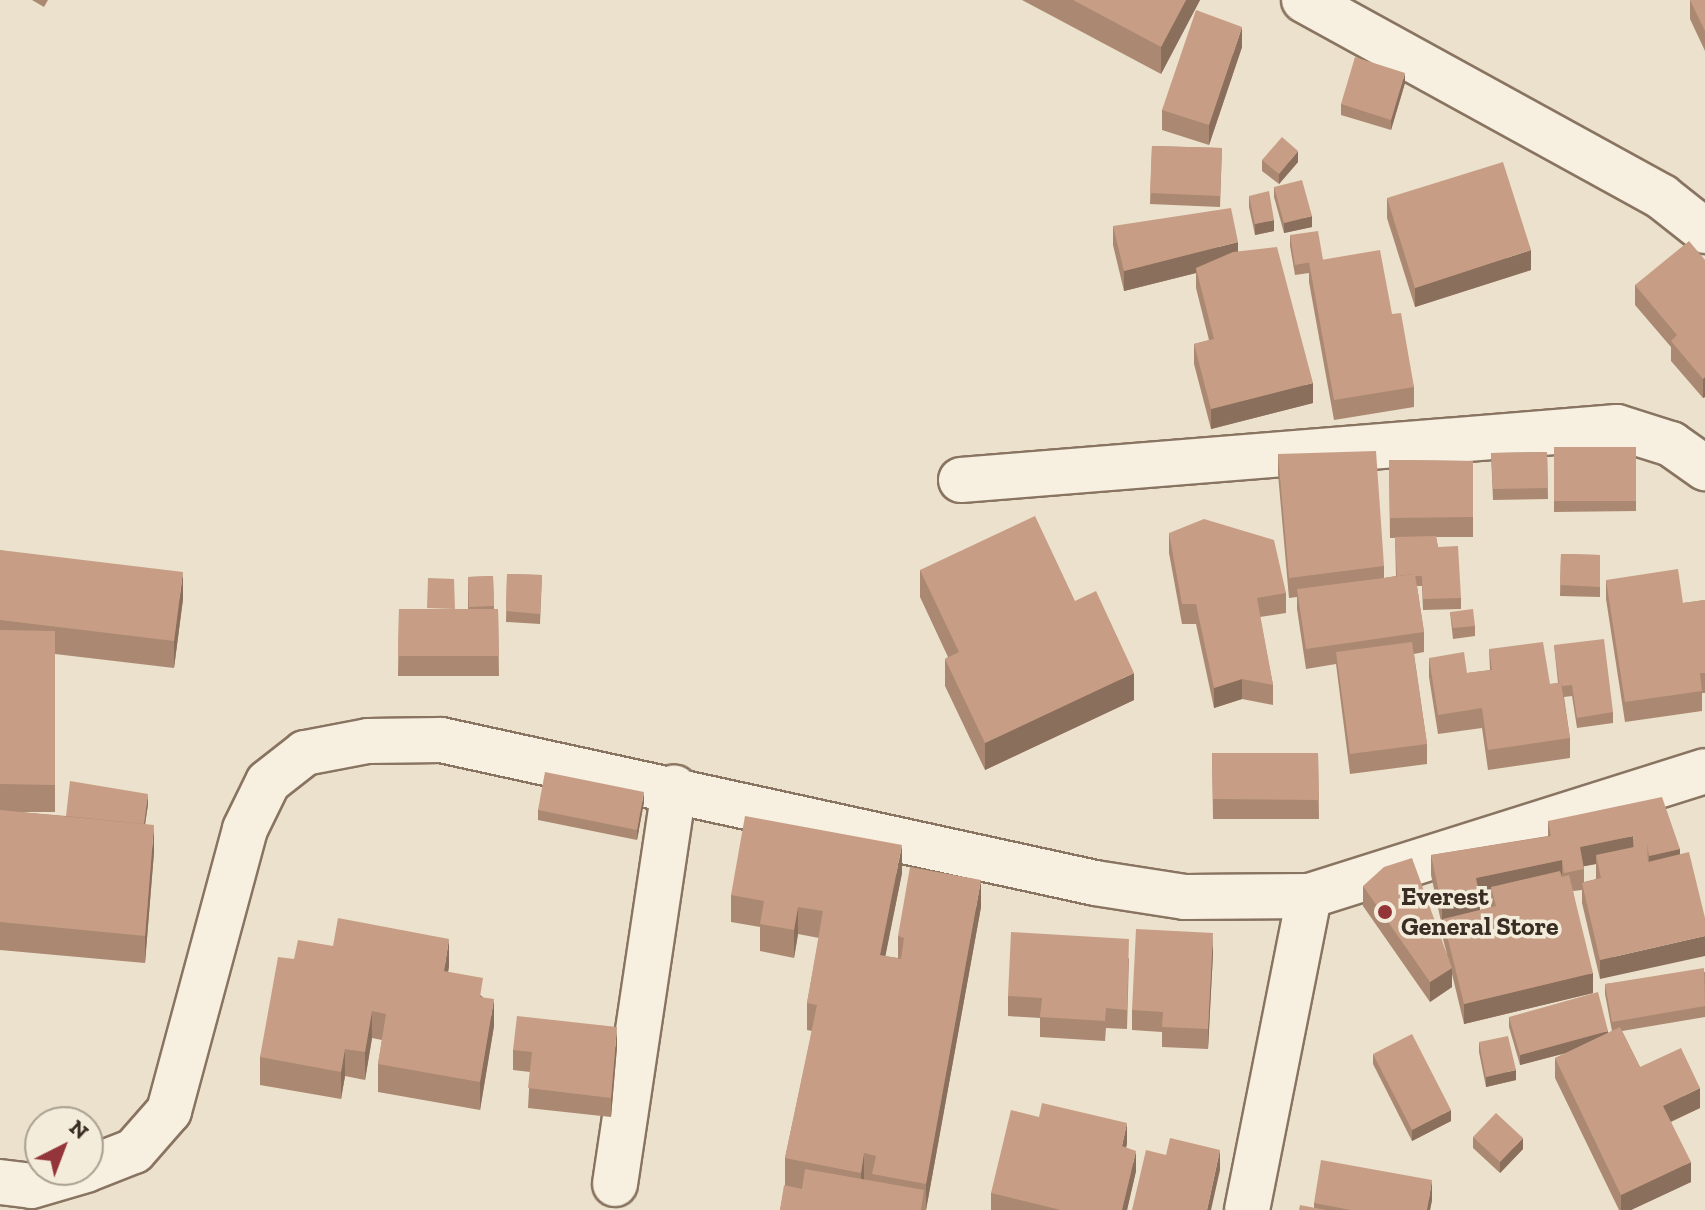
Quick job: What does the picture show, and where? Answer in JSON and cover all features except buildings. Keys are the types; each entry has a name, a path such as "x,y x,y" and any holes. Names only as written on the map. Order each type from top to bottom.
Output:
{"street":[{"path":"1304,0 1662,197 1705,231"},
{"path":"961,480 1617,427 1671,444 1705,468"},
{"path":"104,1163 134,1151 169,1111 245,829 268,782 305,753 368,741 441,740 674,787 1095,883 1185,897 1309,896 1705,771"},
{"path":"615,1184 674,787"},
{"path":"1247,1210 1309,896"},
{"path":"0,1182 24,1185"}],"place":[{"name":"Everest General Store","path":"1385,912"}]}
